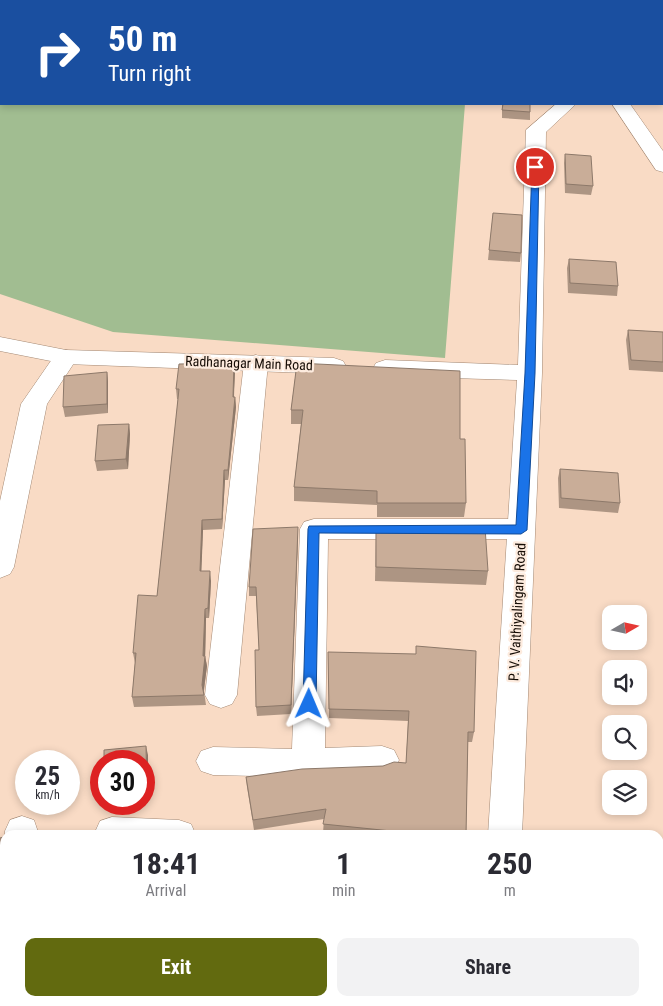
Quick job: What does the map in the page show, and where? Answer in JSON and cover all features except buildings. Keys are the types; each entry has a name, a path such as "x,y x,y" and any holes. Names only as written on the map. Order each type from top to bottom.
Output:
{"street":[{"name":"P. V. Vaithiyalingam Road","path":"505,830 530,373 536,130 565,105"},
{"path":"622,105 663,166"},
{"name":"Radhanagar Main Road","path":"0,344 66,357 530,373"},
{"path":"0,567 6,510 34,404 66,357"},
{"path":"221,696 256,363"},
{"path":"308,763 314,529 521,530"},
{"path":"214,761 308,763 382,760"}],"green space":[{"path":"0,105 465,105 445,358 113,332 0,294"}],"route":[{"path":"309,704 314,529 521,530 530,373 535,167"}]}
